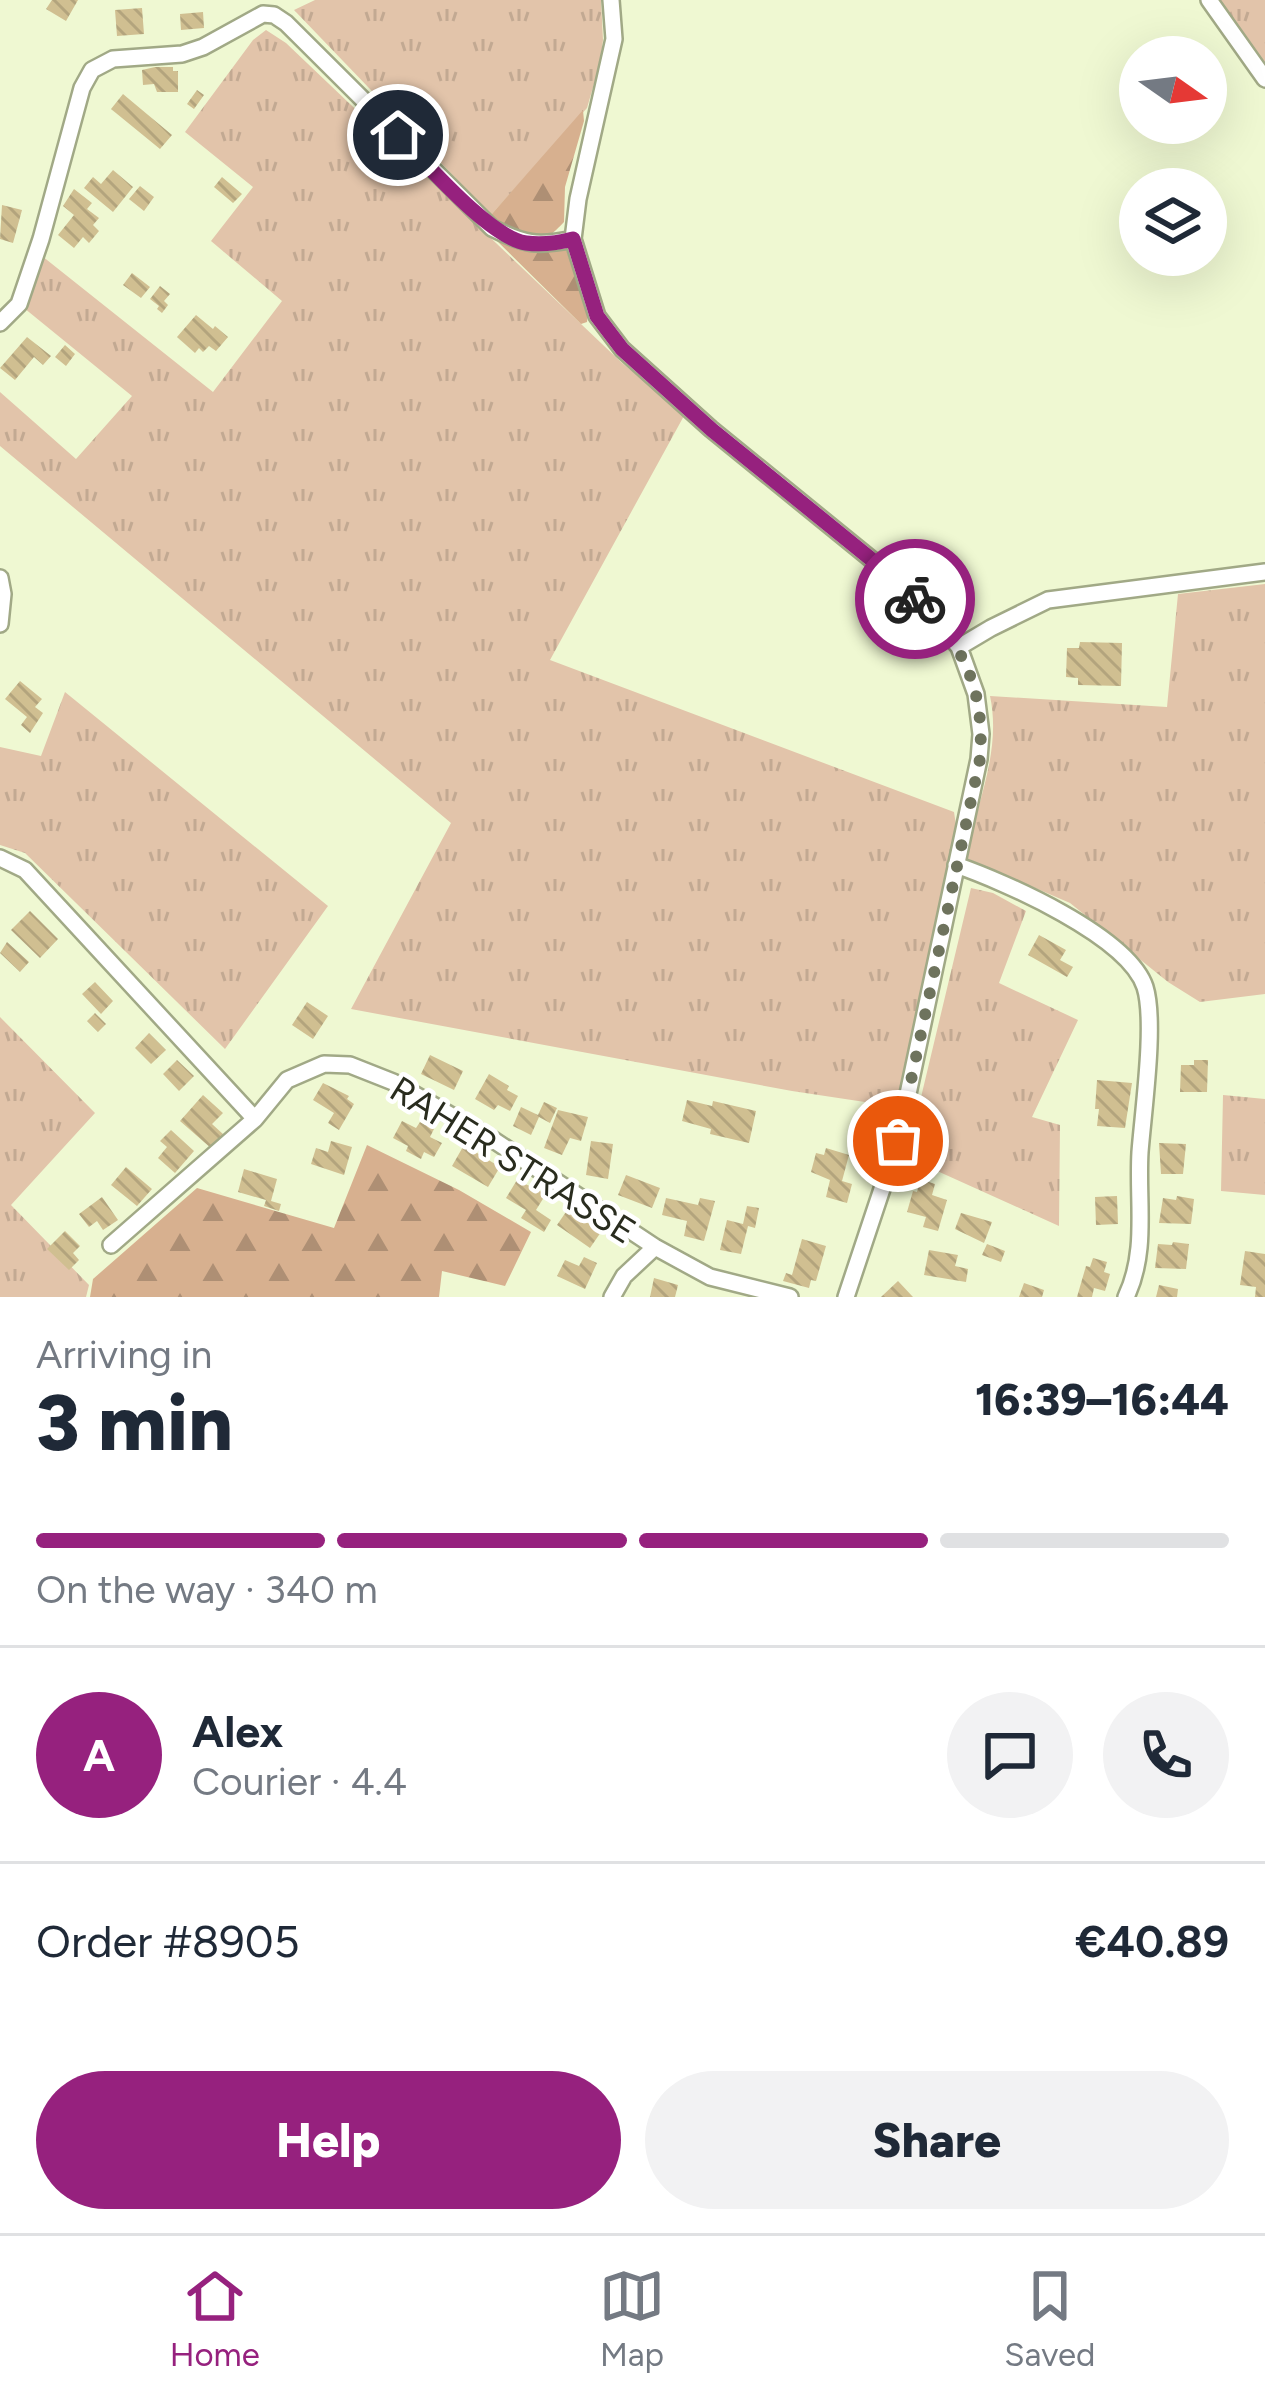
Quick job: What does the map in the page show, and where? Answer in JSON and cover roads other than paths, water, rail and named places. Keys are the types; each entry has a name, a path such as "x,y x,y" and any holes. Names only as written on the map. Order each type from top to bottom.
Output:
{"street":[{"path":"611,0 614,39 573,239 597,316 622,349 712,430 934,616 959,647 976,694 980,759 898,1141 846,1297"},
{"path":"1209,0 1265,79"},
{"path":"0,323 19,304 82,88 92,70 113,59 182,54 263,14 286,23 492,228 522,243 573,239"},
{"path":"959,647 1048,600 1265,572"},
{"path":"0,578 0,624"},
{"path":"0,858 25,870 255,1119"},
{"path":"956,865 1000,880 1066,917 1122,953 1144,985 1149,1015 1139,1160 1140,1247 1136,1275 1126,1297"},
{"name":"RAHER STRASSE","path":"111,1245 255,1119 287,1080 324,1064 350,1065 393,1082 495,1141 655,1247 710,1277 790,1297"},
{"path":"611,1297 624,1276 655,1247"}]}
